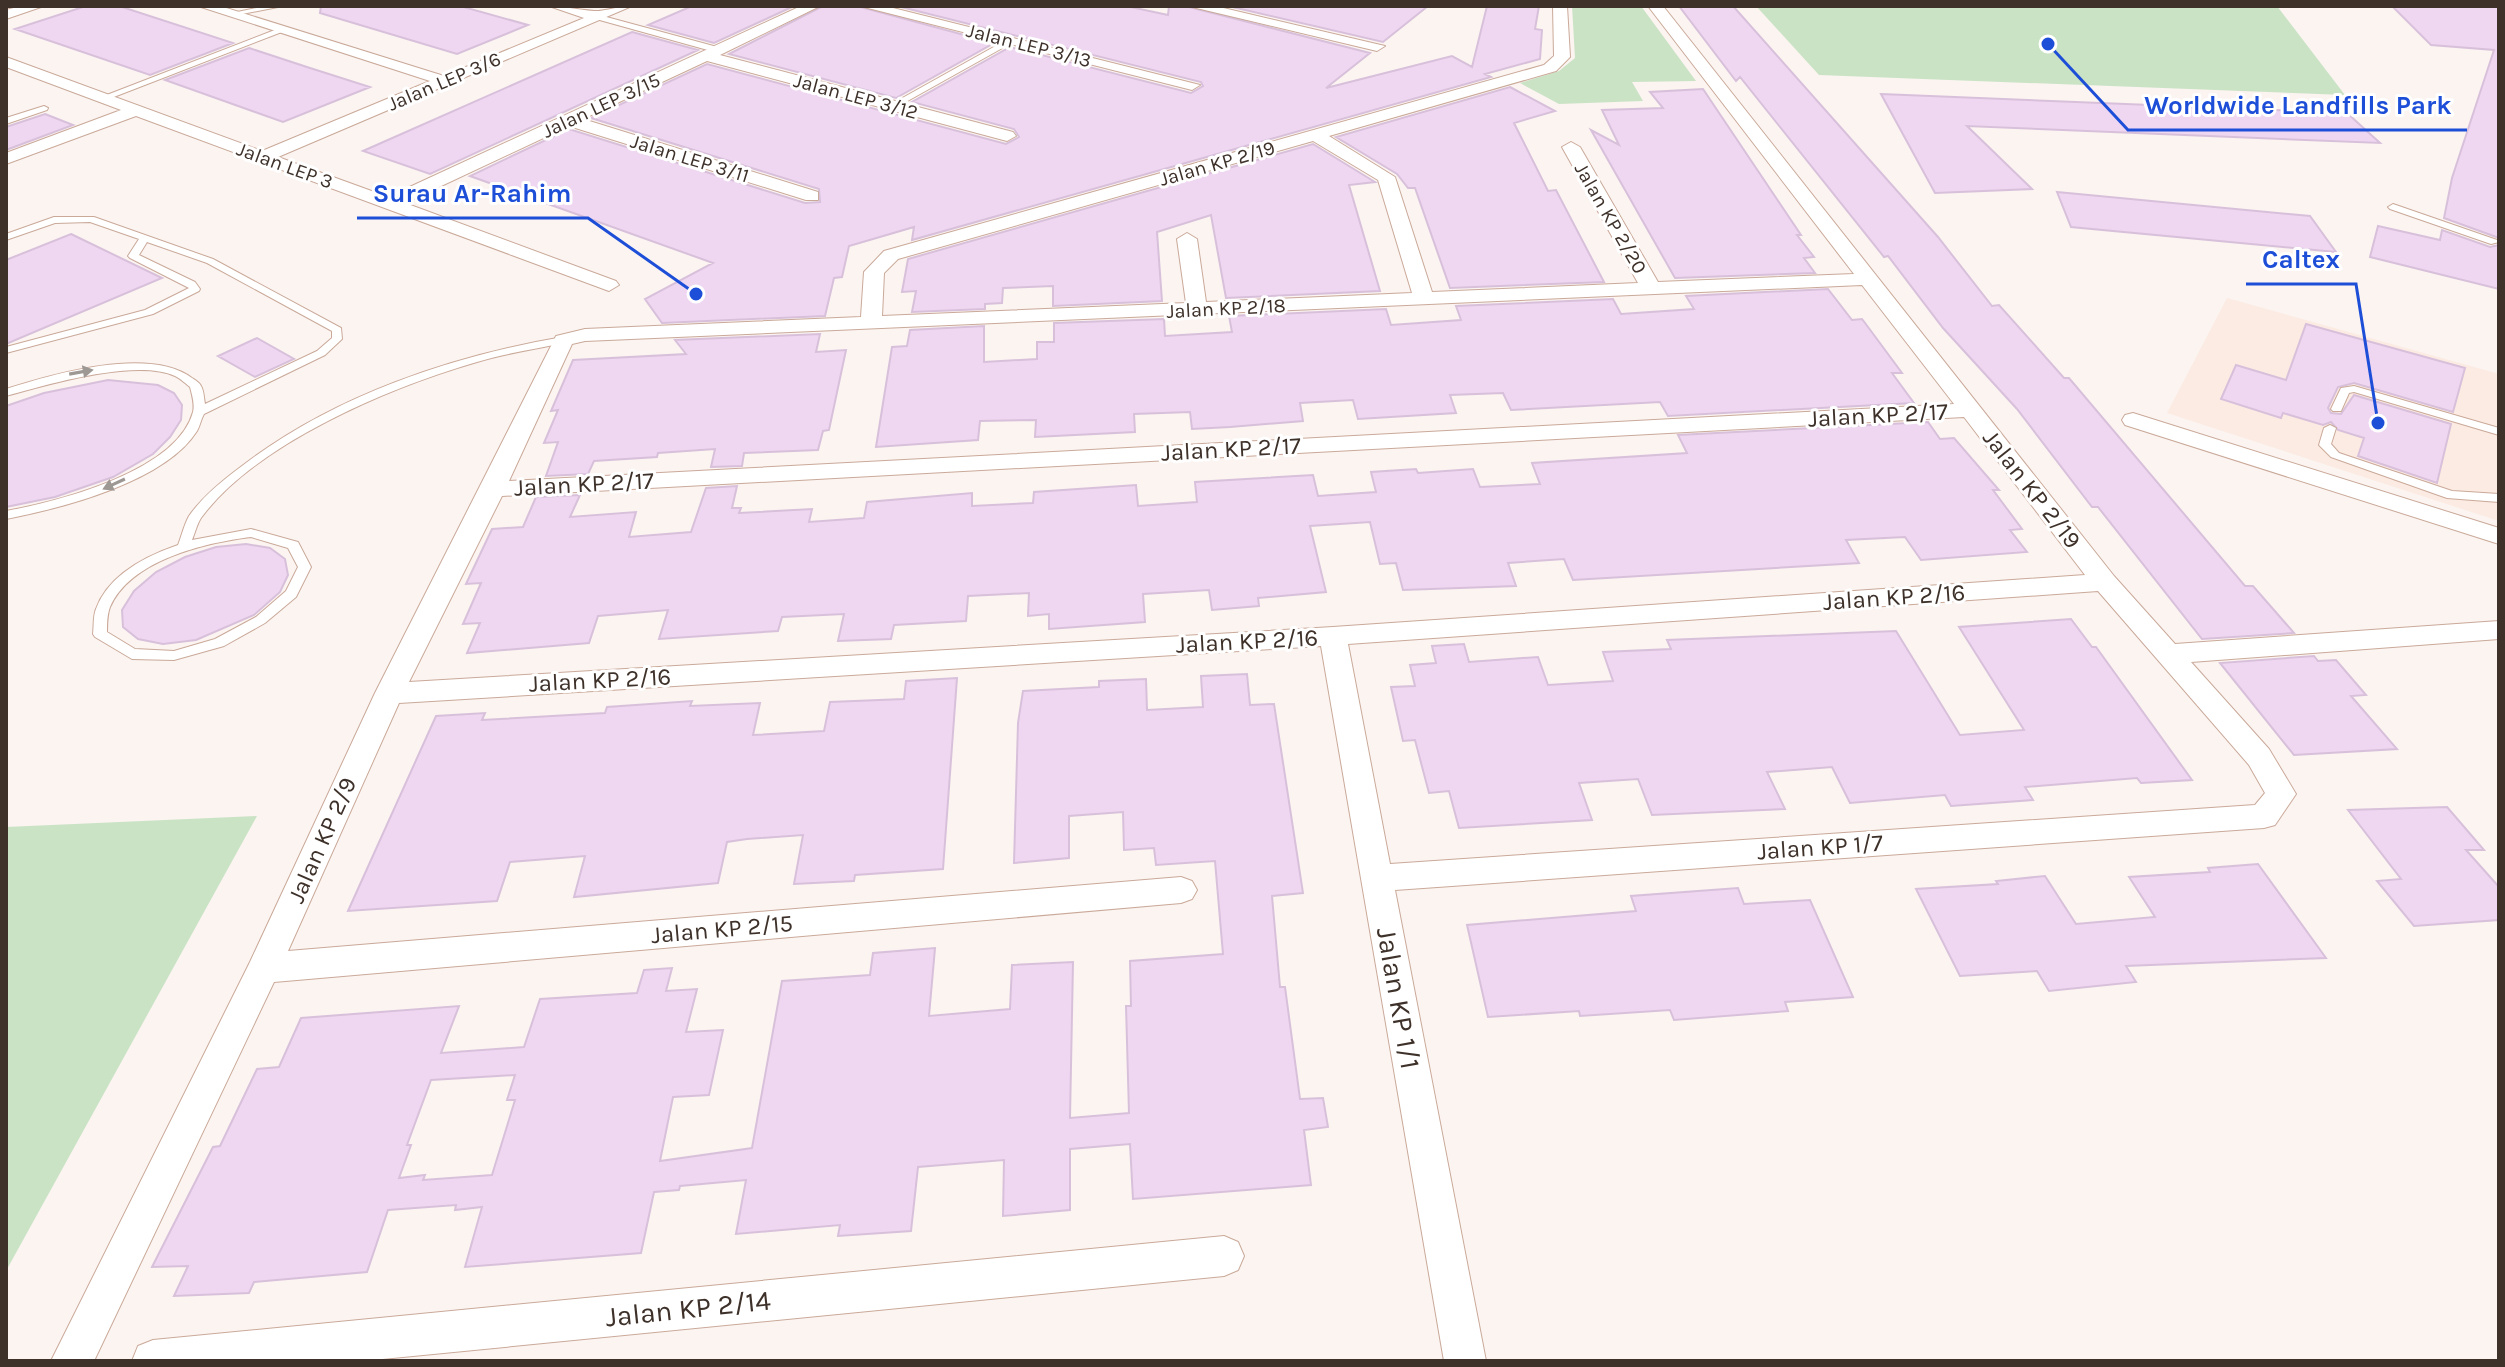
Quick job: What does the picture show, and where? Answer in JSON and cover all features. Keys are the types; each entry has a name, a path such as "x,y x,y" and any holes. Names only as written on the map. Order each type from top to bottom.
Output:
{"street":[{"path":"6,15 37,6"},
{"path":"205,6 445,81"},
{"path":"556,6 599,17"},
{"name":"Jalan LEP 3/6","path":"262,157 625,6"},
{"name":"Jalan LEP 3/15","path":"388,204 813,6"},
{"name":"Jalan LEP 3/13","path":"867,6 1192,85"},
{"path":"1195,6 1377,46"},
{"name":"Jalan KP 2/19","path":"871,323 874,272 891,255 1550,68 1562,57 1560,6"},
{"name":"Jalan KP 2/19","path":"1655,6 2105,582 2259,757 2281,794 2264,816"},
{"name":"Jalan LEP 3/12","path":"712,53 1007,136"},
{"name":"Jalan LEP 3","path":"6,62 609,285"},
{"path":"6,82 34,72"},
{"path":"6,159 137,110"},
{"name":"Jalan LEP 3/11","path":"568,120 812,196"},
{"path":"1315,135 1386,177 1424,299"},
{"name":"Jalan KP 2/20","path":"1571,147 1651,288"},
{"path":"1187,239 1197,310"},
{"name":"Jalan KP 2/18","path":"574,338 1866,279"},
{"name":"Jalan KP 2/9","path":"72,1361 264,968 389,693 574,338"},
{"name":"Jalan KP 2/17","path":"493,489 1970,410"},
{"path":"2133,420 2499,536"},
{"name":"Jalan KP 2/16","path":"389,693 1333,636 2105,582"},
{"path":"2168,654 2499,630"},
{"name":"Jalan KP 1/1","path":"1333,636 1465,1361"},
{"name":"Jalan KP 1/7","path":"1377,878 2264,816"},
{"name":"Jalan KP 2/15","path":"264,968 1181,890"},
{"name":"Jalan KP 2/14","path":"153,1361 1224,1256"}],"lane":[{"path":"232,14 279,6"},
{"path":"599,17 712,53"},
{"path":"103,98 283,30"},
{"path":"892,106 1011,41"},
{"path":"6,121 44,108"},
{"path":"2393,207 2494,242"},
{"path":"6,237 54,220 78,217 210,261 337,330 337,339 321,353 200,411 179,443 133,475 70,501 6,515"},
{"path":"6,350 124,320 185,297 195,289 191,284 133,256 145,238"},
{"path":"184,546 231,534 270,535 297,547 303,557 301,582 277,610 235,636 211,645 162,655 121,651 108,644 100,634 98,621 110,594 141,567 184,546 196,516 252,462 315,425 381,394 476,359 531,343 574,338"},
{"path":"6,393 59,375 143,367 165,371 195,386 200,398 200,411"},
{"path":"2337,409 2345,390 2354,389 2499,432"},
{"path":"2330,428 2325,445 2335,455 2451,495 2499,498"}],"shaded area":[{"path":"2227,298 2499,374 2499,521 2167,413"}],"green space":[{"path":"1572,6 1641,6 1696,81 1632,82 1643,101 1559,104 1520,83 1559,71 1575,58"},
{"path":"1756,6 2277,6 2345,95 1819,75"},
{"path":"257,816 6,1271 6,827"}],"building":[{"path":"86,6 119,6 233,43 150,75 15,29"},
{"path":"321,6 460,6 528,25 457,54 320,13"},
{"path":"692,6 794,6 714,43 648,25"},
{"path":"823,6 857,6 994,43 896,98 729,54"},
{"path":"897,6 1126,6 1168,15 1169,6 1185,6 1370,53 1326,88 1452,56 1472,67 1487,6 1539,6 1535,29 1542,30 1540,59 1485,74 1491,77 912,240 914,227 849,246 842,277 834,278 825,316 662,323 645,299 713,263 470,176 569,129 805,203 820,202 819,189 591,118 707,64 1006,144 1019,137 1014,129 912,102 1010,47 1191,93 1203,86 1201,82"},
{"path":"1228,6 1428,6 1383,42"},
{"path":"1679,6 1733,6 1938,237 1992,306 1999,305 2064,378 2069,378 2245,586 2253,586 2294,633 2202,639 2098,507 2092,507 2017,409 1943,328 1888,256 1884,257 1740,77 1736,81"},
{"path":"2392,6 2499,6 2499,238 2444,218 2452,178 2494,50 2431,45"},
{"path":"632,32 698,50 430,174 363,151"},
{"path":"249,48 370,87 283,122 165,80"},
{"path":"1510,87 1555,111 1514,123 1548,191 1556,190 1604,282 1450,288 1415,188 1408,188 1397,174 1336,137"},
{"path":"1703,89 1801,235 1797,235 1814,257 1804,258 1815,273 1675,278 1591,130 1619,145 1602,110 1663,108 1650,92"},
{"path":"1881,94 2347,113 2380,143 1967,126 2032,189 1935,193"},
{"path":"45,114 73,125 6,150 6,127"},
{"path":"1313,144 1375,182 1349,185 1380,291 1226,298 1211,215 1157,232 1162,301 1053,306 1053,286 1003,288 1002,303 985,304 985,309 912,312 916,291 902,292 908,259"},
{"path":"2057,192 2310,216 2336,252 2071,227"},
{"path":"2378,226 2440,240 2442,230 2490,247 2499,245 2499,289 2370,257"},
{"path":"71,234 162,278 6,344 6,260"},
{"path":"1828,289 1852,320 1862,319 1902,373 1892,373 1914,403 1668,416 1660,402 1511,410 1503,393 1450,395 1456,413 1358,419 1353,400 1300,403 1303,421 1192,429 1190,412 1134,414 1135,432 1035,437 1036,420 980,421 978,440 876,447 892,347 907,346 910,330 984,326 984,362 1037,359 1037,342 1054,342 1054,323 1164,319 1165,336 1232,332 1229,316 1386,309 1391,325 1461,320 1456,306 1613,299 1621,314 1694,309 1686,296"},
{"path":"2306,324 2465,368 2453,412 2354,383 2338,387 2328,408 2331,413 2341,414 2354,395 2451,424 2437,483 2358,456 2364,438 2338,430 2331,422 2323,425 2283,413 2281,418 2221,399 2236,365 2286,380"},
{"path":"820,334 816,352 846,350 829,430 823,431 818,450 744,453 742,466 711,467 715,449 658,453 657,457 594,461 588,474 546,476 558,442 544,443 558,410 551,411 573,360 686,354 675,340"},
{"path":"257,338 294,359 255,377 218,356"},
{"path":"108,380 158,385 174,393 182,405 181,420 170,437 153,454 113,477 55,497 6,507 6,406 44,393"},
{"path":"1928,422 1940,439 1954,438 1999,490 1993,490 2022,529 2010,530 2027,552 1921,560 1905,537 1846,540 1859,563 1573,580 1564,559 1508,563 1516,586 1403,590 1396,563 1380,564 1370,522 1310,526 1326,592 1258,598 1259,606 1212,610 1209,590 1143,594 1145,622 1049,629 1049,614 1028,616 1029,593 968,596 966,621 894,625 891,639 838,641 844,614 782,617 778,631 659,639 668,610 598,616 589,643 467,653 480,623 463,624 481,583 466,584 492,529 523,527 536,497 580,495 570,517 636,512 629,537 691,532 706,488 737,486 732,508 741,508 739,513 812,509 809,522 864,518 867,502 972,493 972,506 1033,503 1034,492 1136,485 1138,506 1197,502 1195,482 1313,475 1318,496 1376,492 1371,472 1416,469 1418,473 1473,469 1480,487 1540,484 1532,463 1687,453 1678,435"},
{"path":"246,544 270,548 285,559 288,575 280,592 254,615 196,640 163,644 138,639 123,627 122,610 134,591 156,572 185,557 216,547"},
{"path":"2071,619 2092,647 2096,647 2192,780 2141,783 2137,778 2025,787 2033,800 1951,806 1945,795 1850,803 1832,767 1767,772 1785,809 1652,815 1638,779 1579,783 1592,820 1459,828 1449,791 1429,793 1415,740 1403,741 1391,687 1415,686 1410,665 1436,663 1432,646 1464,644 1469,662 1538,657 1548,685 1613,681 1603,652 1671,649 1667,640 1896,631 1960,735 2024,730 1959,627"},
{"path":"2314,656 2318,661 2336,660 2366,695 2351,696 2397,749 2294,755 2220,663"},
{"path":"1247,674 1250,705 1274,704 1303,893 1272,896 1280,987 1285,987 1300,1099 1323,1098 1328,1127 1304,1130 1311,1185 1133,1199 1130,1144 1070,1149 1070,1210 1003,1216 1004,1160 918,1167 911,1231 838,1236 840,1225 736,1234 746,1180 680,1186 679,1190 654,1192 641,1253 465,1267 482,1207 455,1210 456,1205 388,1210 367,1272 254,1282 249,1293 174,1296 188,1266 152,1267 213,1147 220,1146 257,1069 279,1067 301,1018 459,1006 441,1053 524,1047 540,999 637,993 644,970 672,968 666,991 697,989 686,1032 723,1030 709,1095 673,1097 660,1161 752,1148 782,981 870,975 873,953 935,948 929,1016 1010,1009 1012,965 1073,962 1070,1118 1129,1113 1126,1006 1131,1006 1130,961 1223,954 1215,861 1156,865 1154,848 1124,850 1123,812 1069,816 1069,858 1014,863 1018,723 1023,691 1099,687 1099,681 1146,679 1147,710 1203,707 1201,676","holes":["515,1075 507,1100 515,1100 492,1175 423,1180 425,1175 399,1178 411,1145 407,1145 431,1080"]},
{"path":"957,678 943,869 855,875 854,881 794,884 803,835 727,842 718,883 574,897 585,856 510,862 497,901 348,911 436,716 485,713 482,720 605,713 607,707 692,701 690,706 760,703 753,735 824,731 830,702 904,699 906,681"},
{"path":"2447,807 2484,850 2466,850 2499,887 2499,920 2414,926 2377,881 2401,879 2348,810"},
{"path":"2258,864 2326,958 2126,966 2136,982 2049,991 2037,971 1960,976 1916,889 1998,884 1996,881 2045,876 2076,924 2155,917 2129,877 2210,872 2208,868"},
{"path":"1738,888 1744,904 1810,900 1853,997 1785,1002 1788,1011 1674,1020 1670,1010 1580,1016 1579,1011 1488,1017 1467,925 1636,911 1631,896"}],"place":[{"name":"Worldwide Landfills Park","path":"2048,44"},
{"name":"Surau Ar-Rahim","path":"696,294"},
{"name":"Caltex","path":"2378,423"}]}
